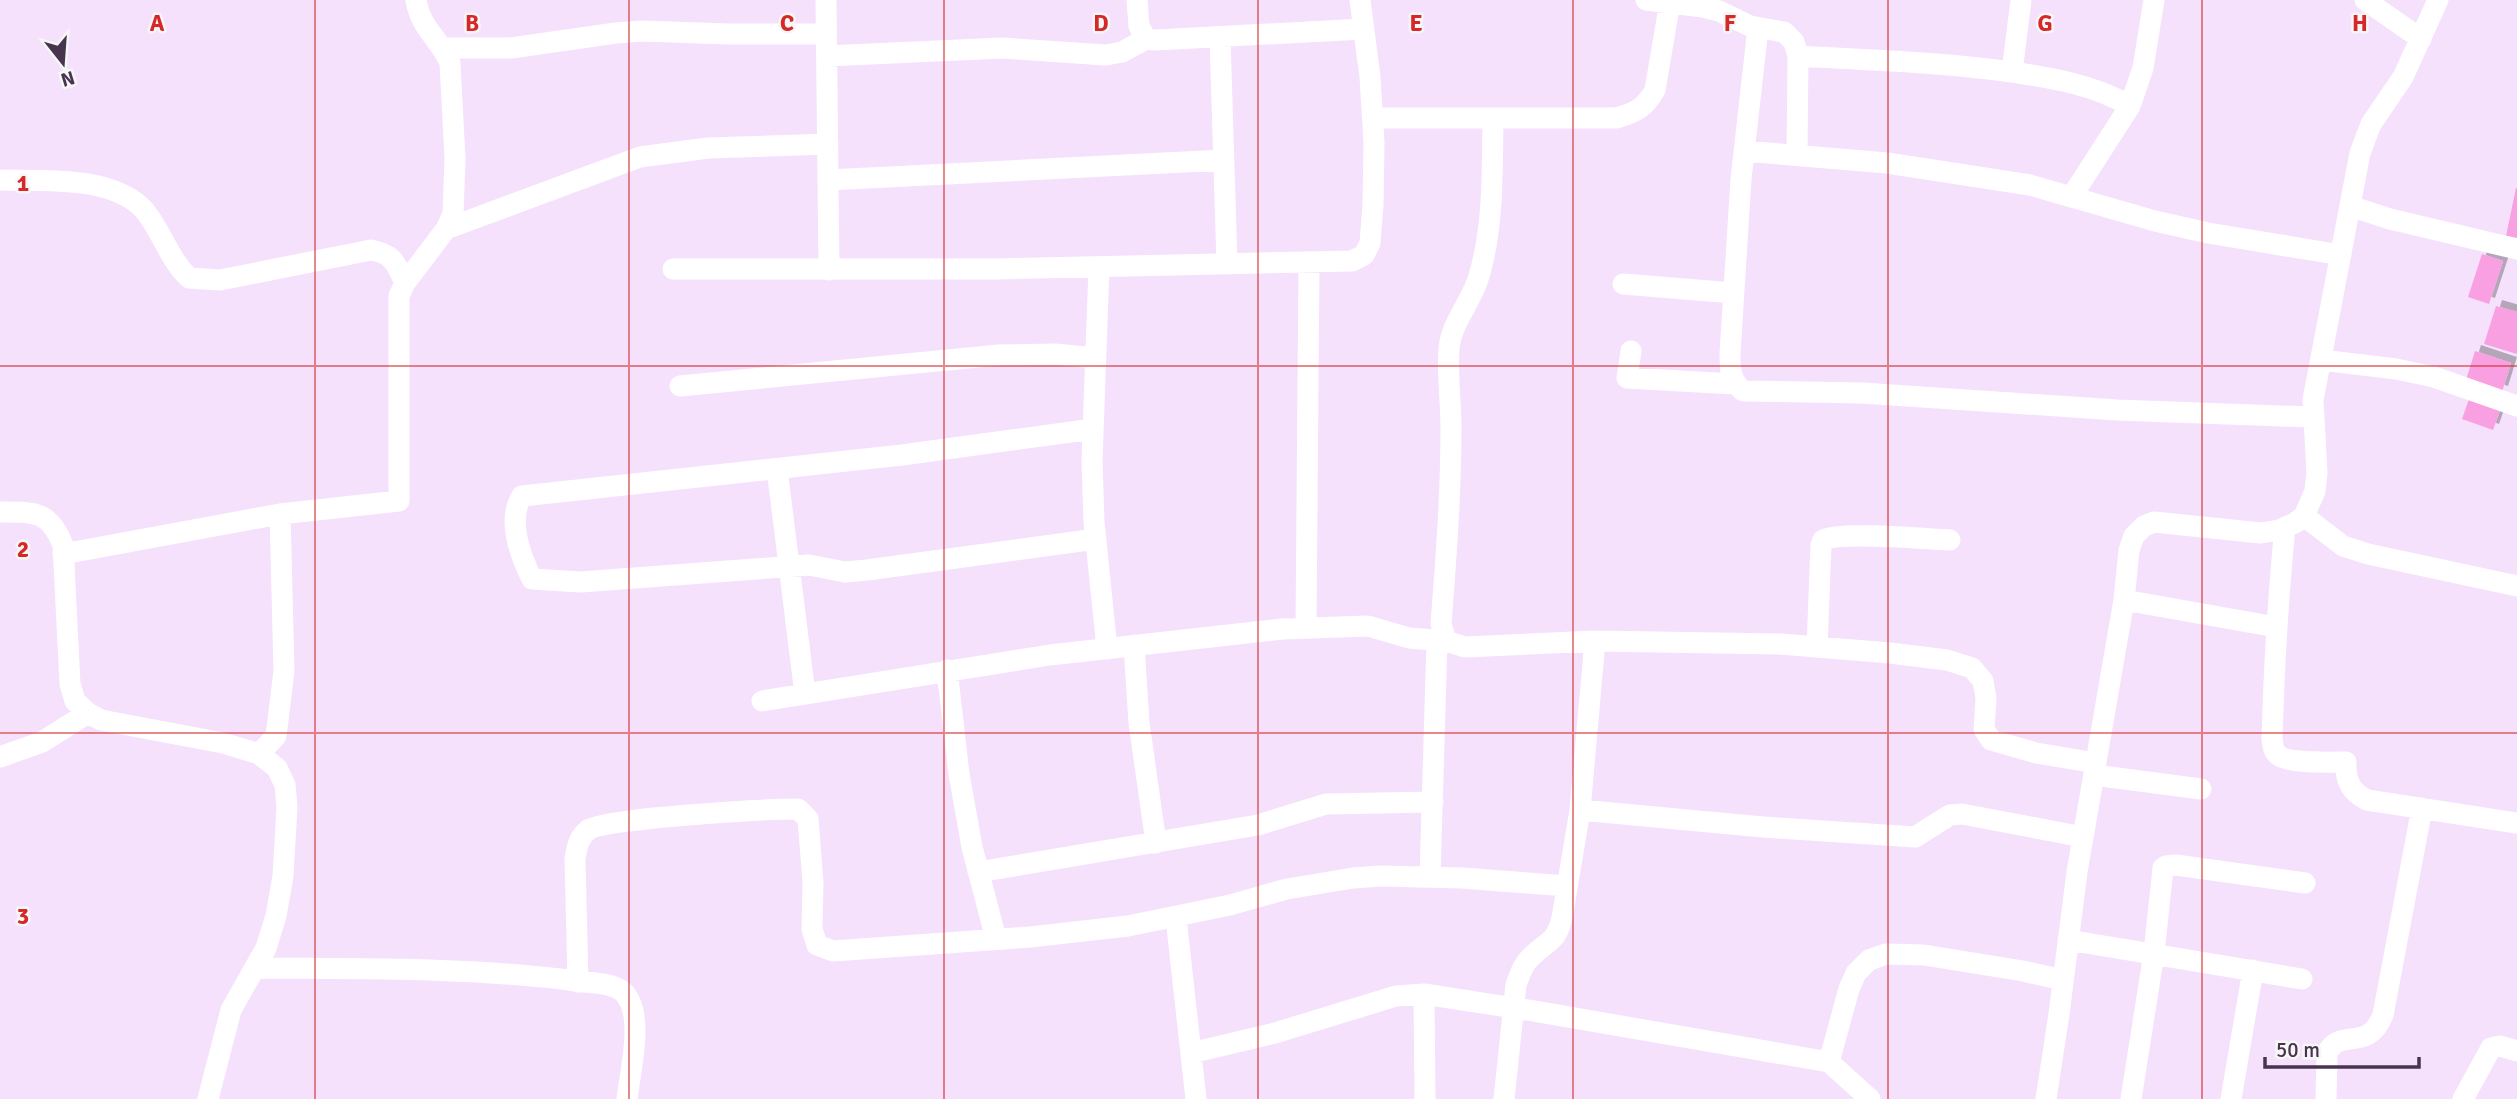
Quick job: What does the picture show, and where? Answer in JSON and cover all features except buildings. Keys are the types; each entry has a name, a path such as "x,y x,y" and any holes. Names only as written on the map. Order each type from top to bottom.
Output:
{"street":[{"path":"63,554 281,514 399,501 399,296 405,283 446,229 453,214 455,191 450,63 444,48 422,23 415,0"},
{"path":"826,0 829,270"},
{"path":"1137,0 1139,26 1146,39"},
{"path":"673,269 1099,267 1352,261 1364,256 1370,243 1373,205 1373,118 1360,0"},
{"path":"1646,0 1703,6 1758,28 1784,32 1794,42 1798,56 1797,155"},
{"path":"2012,72 2021,0"},
{"path":"2072,196 2130,106 2143,68 2154,0"},
{"path":"2365,0 2421,39"},
{"path":"2046,1099 2083,837 2124,600 2129,550 2134,537 2144,526 2154,522 2261,533 2285,527 2304,516 2315,491 2317,473 2313,400 2360,153 2371,124 2403,76 2438,0"},
{"path":"1373,118 1616,118 1634,113 1648,103 1655,90 1670,2"},
{"path":"1758,28 1744,151 1730,353 1731,373 1735,384 1743,391 1862,393 2117,410 2312,417"},
{"path":"827,55 1002,48 1106,55 1122,52 1146,39 1363,29"},
{"path":"444,48 511,48 616,33 642,32 826,34"},
{"path":"1220,37 1227,264"},
{"path":"1798,56 1963,65 2012,72 2066,81 2112,95 2130,106"},
{"path":"1430,877 1450,452 1449,350 1452,331 1475,292 1480,272 1492,207 1493,118"},
{"path":"446,229 640,157 695,149 828,144"},
{"path":"1744,151 1887,163 2030,184 2208,233 2341,255"},
{"path":"828,180 1224,160"},
{"path":"0,180 72,181 103,187 126,197 143,209 175,262 189,278 220,280 371,250 386,253 396,264 405,283"},
{"path":"2350,206 2390,219 2517,249"},
{"path":"1306,628 1309,263"},
{"path":"1099,267 1093,429 1096,539 1107,649"},
{"path":"1623,284 1734,293"},
{"path":"1631,351 1628,378 1735,384"},
{"path":"680,386 999,355 1055,354 1095,358"},
{"path":"2321,360 2421,374 2517,406"},
{"path":"1093,429 902,455 522,496 516,506 516,524 524,562 532,579 581,582 809,565 845,572 1096,539"},
{"path":"777,469 805,694"},
{"path":"0,512 42,515 55,526 63,545 70,684 75,701 101,720 223,743 258,754 277,768 285,785 287,807 283,876 276,916 266,948 231,1010 208,1099"},
{"path":"258,754 276,736 285,671 281,514"},
{"path":"2304,516 2343,547 2517,586"},
{"path":"2285,527 2276,627 2273,750 2284,759 2346,762 2345,774 2349,785 2357,795 2367,800 2517,823"},
{"path":"1817,647 1823,540 1862,536 1950,540"},
{"path":"2124,600 2276,627"},
{"path":"762,701 947,670 1134,645 1306,628 1368,626 1409,638 1441,641 1465,647 1595,641 1817,647 1947,660 1972,668 1983,681 1986,698 1984,729 1991,740 2095,769 2201,789"},
{"path":"1504,1099 1513,1007 1522,967 1559,933 1580,810 1595,641"},
{"path":"1134,645 1139,723 1156,842"},
{"path":"947,670 959,774 978,872 996,939"},
{"path":"0,757 41,742 88,713"},
{"path":"978,872 1258,825 1326,804 1433,802"},
{"path":"2326,1099 2327,1053 2330,1047 2335,1042 2369,1036 2383,1015 2422,808"},
{"path":"578,982 575,859 578,843 589,829 636,820 799,809 808,819 811,844 812,929 817,946 833,951 1128,926 1176,918 1287,889 1353,878 1430,877 1567,886"},
{"path":"1580,810 1915,837 1950,815 1962,814 2083,837"},
{"path":"2132,1099 2154,953 2162,872 2166,866 2305,883"},
{"path":"1176,918 1196,1099"},
{"path":"2068,940 2302,979"},
{"path":"1829,1062 1856,973 1869,960 1886,954 1924,955 2063,980"},
{"path":"256,968 471,971 610,986 622,991 632,1005 636,1022 627,1099"},
{"path":"2231,1099 2253,970"},
{"path":"1191,1053 1275,1033 1396,996 1424,995 1513,1007 1829,1062 1870,1099"},
{"path":"1424,995 1425,1099"},
{"path":"2463,1099 2491,1048 2500,1046 2517,1051"}]}
